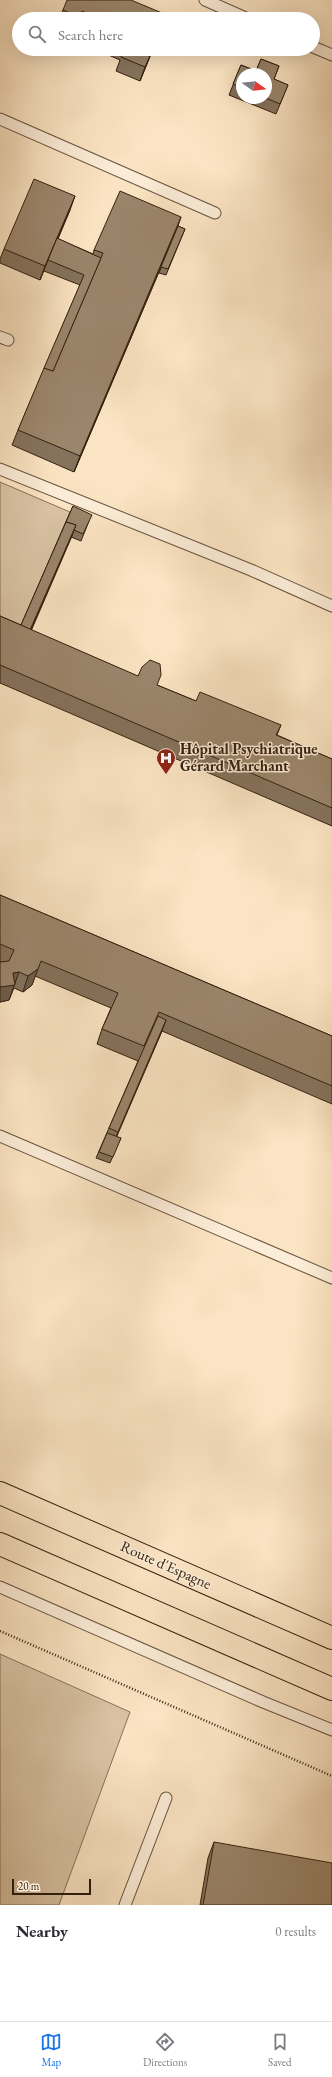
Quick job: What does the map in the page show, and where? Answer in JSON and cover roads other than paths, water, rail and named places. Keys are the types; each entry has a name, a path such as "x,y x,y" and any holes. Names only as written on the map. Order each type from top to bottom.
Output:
{"main road":[{"name":"Route d'Espagne","path":"0,1493 332,1638"},
{"path":"0,1544 332,1689"}],"lane":[{"path":"205,0 232,12"},
{"path":"320,50 332,56"},
{"path":"0,119 215,213"},
{"path":"0,469 251,570 332,606"},
{"path":"0,1136 332,1278"},
{"path":"0,1587 256,1699 332,1730"},
{"path":"125,1905 166,1798"}],"place":[{"name":"Hôpital Psychiatrique Gérard Marchant","path":"166,775"}]}
